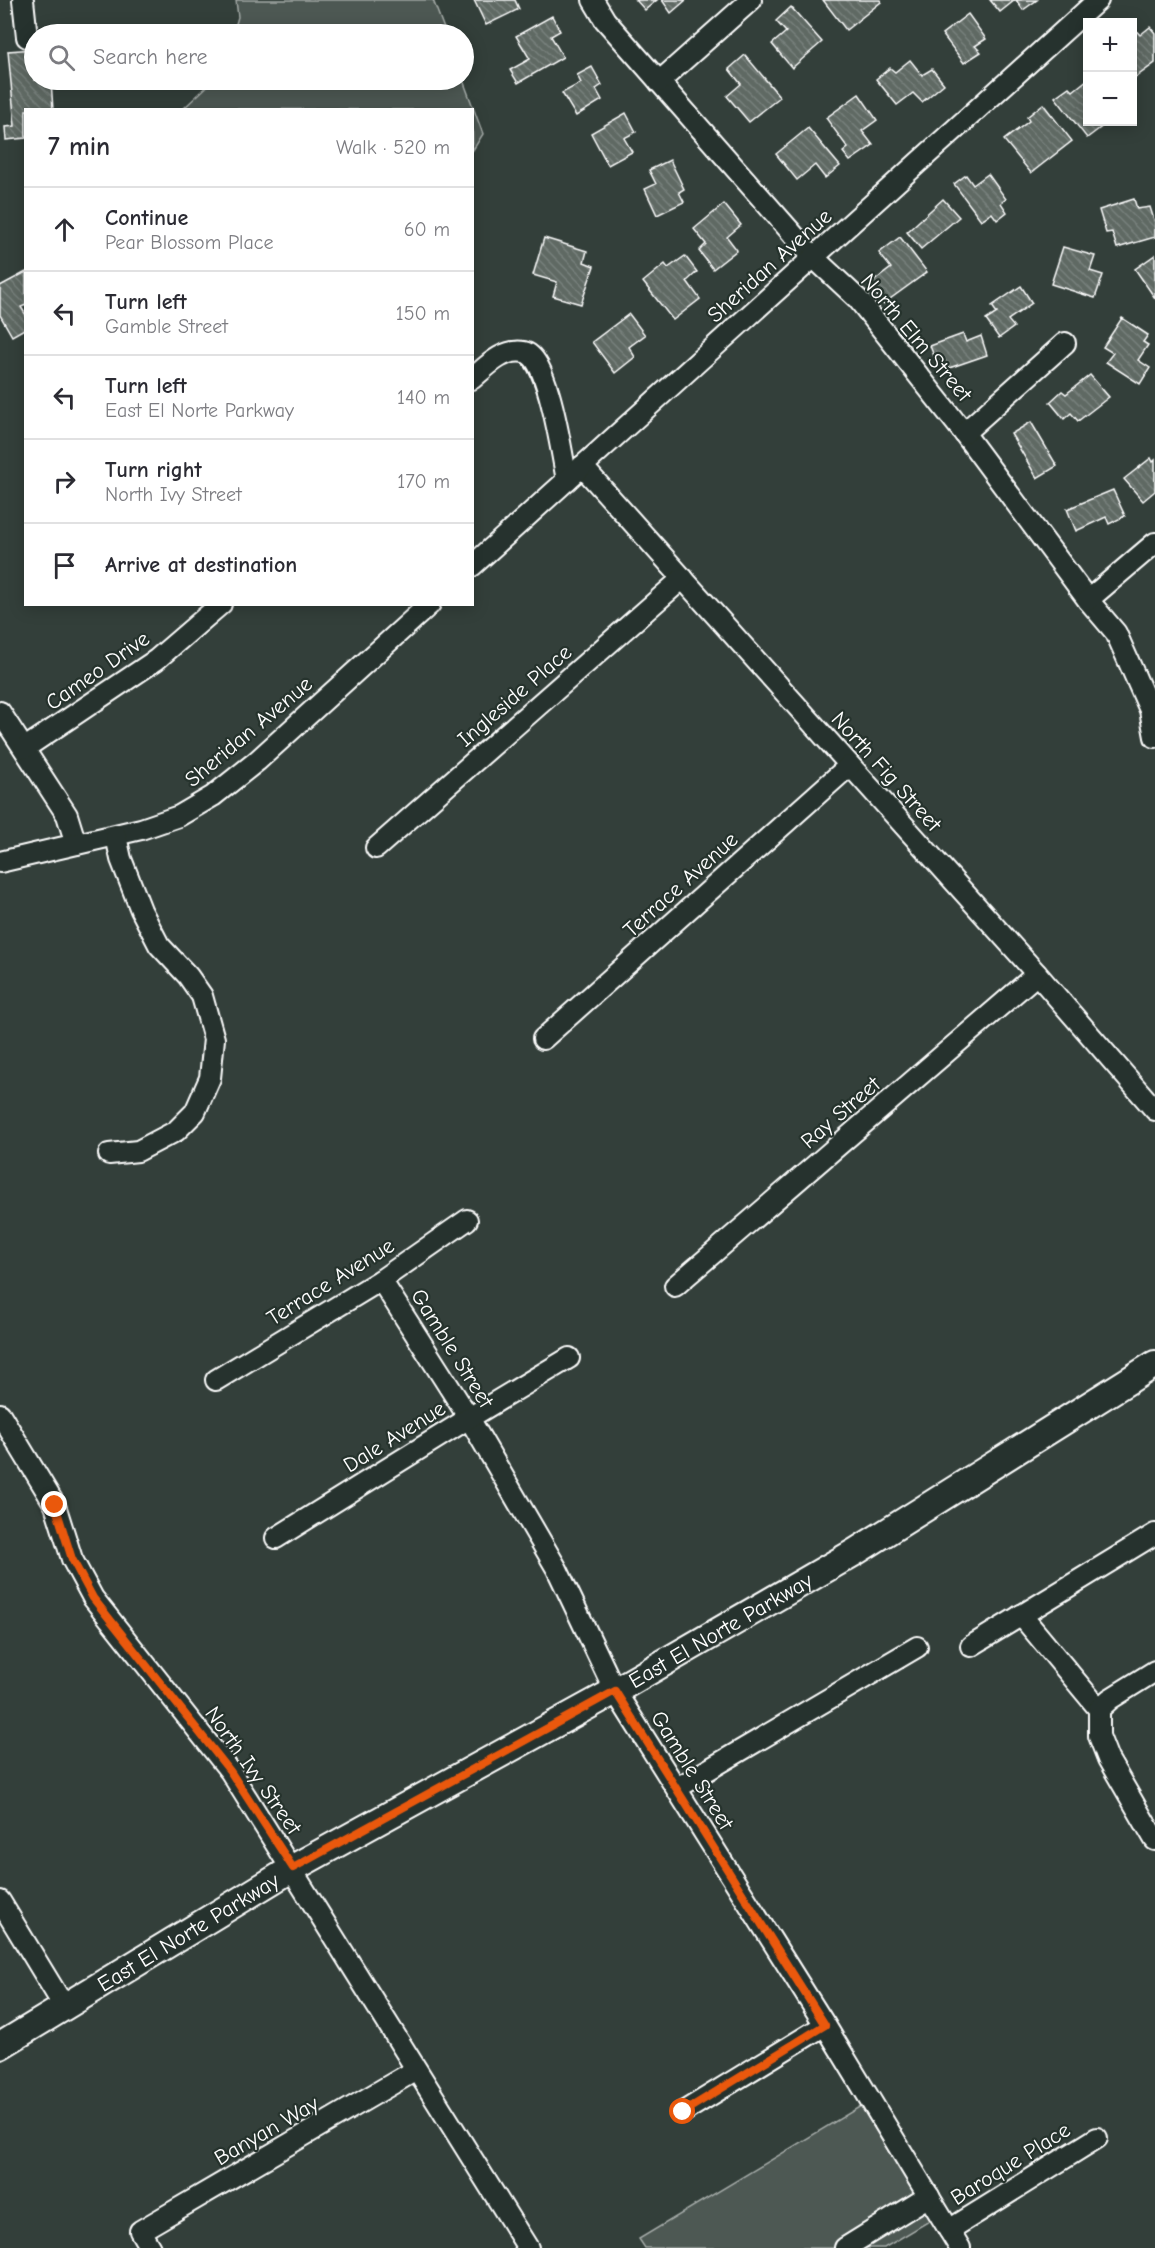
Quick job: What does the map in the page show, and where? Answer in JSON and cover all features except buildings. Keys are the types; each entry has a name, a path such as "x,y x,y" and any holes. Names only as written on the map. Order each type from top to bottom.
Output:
{"main road":[{"name":"East El Norte Parkway","path":"0,2046 293,1868 615,1691 855,1552 1155,1364"}],"street":[{"path":"23,0 26,24"},
{"name":"North Elm Street","path":"593,0 606,20 813,257 858,299 964,433 1088,600 1116,633 1150,710 1155,737"},
{"path":"659,81 751,0"},
{"name":"Sheridan Avenue","path":"474,564 1098,0"},
{"path":"964,433 1065,343"},
{"path":"474,377 493,360 507,354 525,352 534,358 546,382 567,480"},
{"name":"North Fig Street","path":"582,466 1037,974 1155,1110"},
{"path":"1088,600 1155,543"},
{"name":"Ingleside Place","path":"376,848 683,578"},
{"name":"Cameo Drive","path":"25,748 156,660 219,606"},
{"name":"Sheridan Avenue","path":"0,862 116,836 179,816 213,796 257,761 428,606"},
{"path":"0,712 67,815 76,844"},
{"name":"Terrace Avenue","path":"543,1039 849,766"},
{"path":"109,1154 138,1151 176,1131 195,1112 210,1078 214,1039 202,996 188,976 159,945 141,910 121,859 116,836"},
{"name":"Ray Street","path":"675,1286 1037,974"},
{"name":"Terrace Avenue","path":"216,1380 381,1280 467,1220"},
{"name":"Gamble Street","path":"381,1280 469,1418 557,1569 615,1691 825,2025 960,2248"},
{"name":"Dale Avenue","path":"276,1538 569,1358"},
{"name":"North Ivy Street","path":"0,1414 55,1505 72,1559 93,1598 230,1771 293,1868 528,2248"},
{"path":"971,1646 1155,1534"},
{"path":"1021,1615 1099,1709 1099,1736 1108,1759 1155,1840"},
{"path":"676,1788 917,1647"},
{"path":"1099,1709 1110,1699 1155,1671"},
{"path":"0,1901 65,2008"},
{"path":"683,2112 825,2025"},
{"name":"Banyan Way","path":"145,2240 416,2070"},
{"name":"Baroque Place","path":"949,2230 1097,2138"},
{"path":"845,2248 929,2196"}],"shaded area":[{"path":"236,0 433,0 442,24 236,24 238,17"},
{"path":"203,90 467,90 473,108 184,108"},
{"path":"474,110 483,134 474,148"},
{"path":"861,2106 931,2220 884,2248 645,2248 639,2239"}],"route":[{"path":"55,1505 72,1559 93,1598 230,1771 293,1868 615,1691 825,2025 683,2112"}]}
